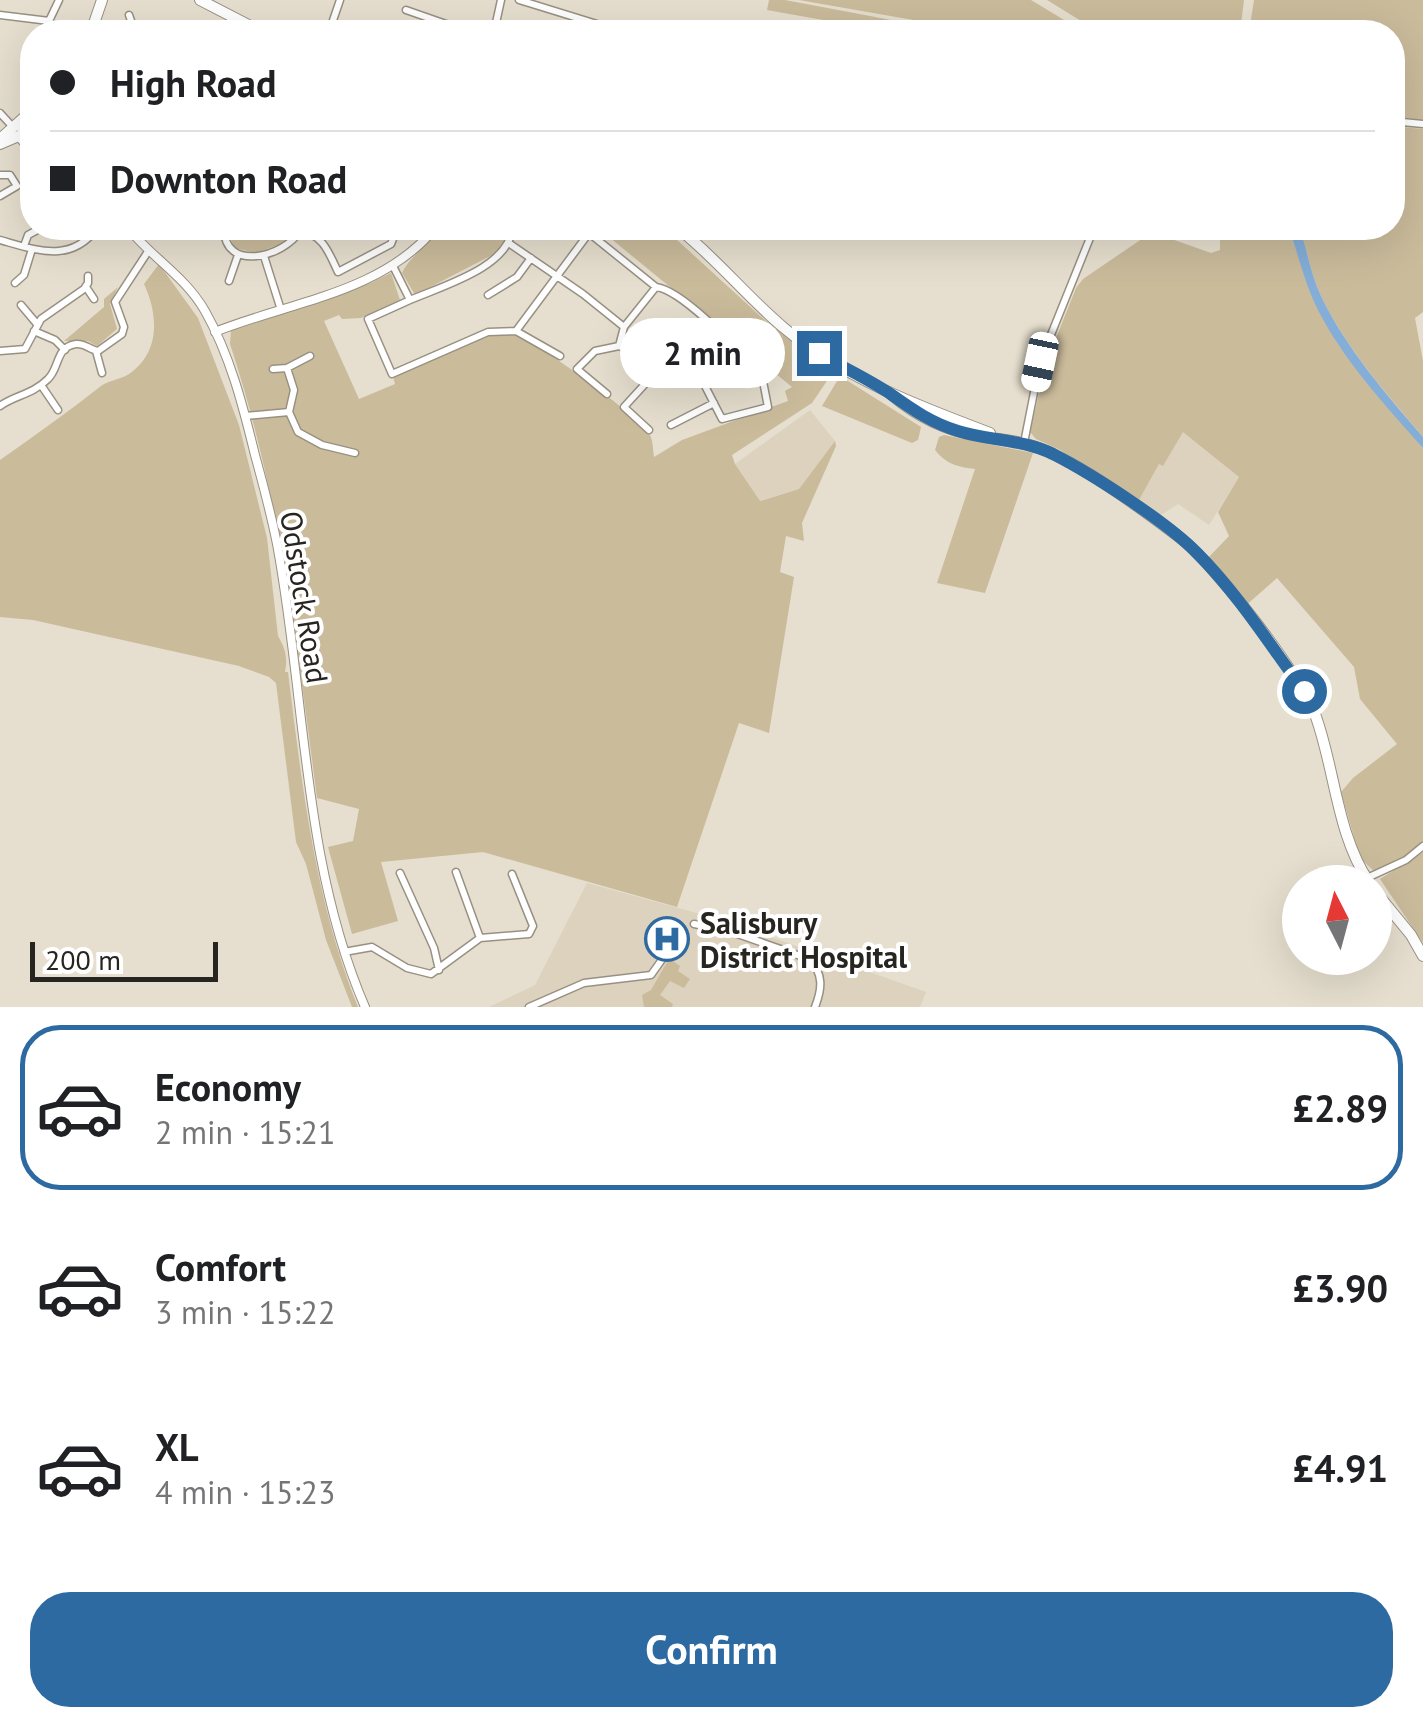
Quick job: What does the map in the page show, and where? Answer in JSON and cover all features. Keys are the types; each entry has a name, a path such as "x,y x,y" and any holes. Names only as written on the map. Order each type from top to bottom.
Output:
{"highway":[{"path":"200,0 239,20"},
{"path":"691,240 785,329 819,353 892,395 1055,455 1188,544 1216,574 1309,699 1361,865"},
{"path":"1392,912 1423,956"}],"street":[{"path":"519,0 584,20"},
{"path":"406,10 435,20"},
{"path":"0,14 42,20"},
{"path":"130,15 131,20"},
{"path":"0,113 12,134"},
{"path":"0,175 8,174 17,186 0,196"},
{"path":"0,240 52,253 74,249 87,240"},
{"path":"15,283 22,277 28,240"},
{"name":"Odstock Road","path":"139,240 187,284 216,332 245,416 277,543 316,827 343,952 365,1007"},
{"path":"226,240 238,255 264,256 293,240"},
{"path":"319,240 338,272 392,240"},
{"path":"216,332 393,266 425,240"},
{"path":"510,240 497,259 368,319 392,374 488,332 516,331 560,356"},
{"path":"516,331 583,240"},
{"path":"597,240 656,287 668,290 754,367"},
{"path":"1024,443 1040,362 1089,240"},
{"path":"510,244 624,327"},
{"path":"96,352 124,332 115,302 149,250"},
{"path":"229,282 238,255"},
{"path":"264,256 281,310"},
{"path":"488,294 516,277 531,258"},
{"path":"393,266 410,300"},
{"path":"0,351 25,349 36,327 86,288 88,276"},
{"path":"618,346 624,327 656,287"},
{"path":"86,288 94,299"},
{"path":"20,305 36,327 65,350"},
{"path":"650,430 620,404 674,357 676,349 703,319"},
{"path":"0,406 41,385 52,376 56,359 80,344 96,352 102,373"},
{"path":"607,394 576,368 595,350 618,346 656,372"},
{"path":"272,369 287,368 310,356"},
{"path":"674,357 704,384 722,419 768,408 762,376"},
{"path":"287,368 294,390 289,412 298,432 322,445 352,452"},
{"path":"41,385 58,410"},
{"path":"671,425 714,403"},
{"path":"245,416 289,412"},
{"path":"1392,868 1423,846"},
{"path":"456,872 480,938"},
{"path":"400,873 434,948 439,970"},
{"path":"343,952 372,948 418,973 431,974 480,938 526,935 534,928 512,874"},
{"path":"694,924 726,930 809,959 817,968 821,984 815,1007"},
{"path":"529,1007 584,983 651,975 680,934"}],"shaded area":[{"path":"769,0 785,0 891,20 823,20 767,10"},
{"path":"799,0 1031,0 1064,20 913,20"},
{"path":"1047,0 1244,0 1242,20 1080,20"},
{"path":"1254,0 1423,0 1423,120 1405,118 1405,20 1251,20"},
{"path":"1405,127 1423,129 1423,312 1415,318 1423,361 1423,437 1342,334 1314,280 1303,240 1405,240"},
{"path":"231,240 287,240 256,253 234,248"},
{"path":"430,240 505,240 498,252 415,295 402,273"},
{"path":"613,240 677,240 769,324 833,372 812,403 732,455 760,501 799,489 835,441 836,446 802,523 804,541 786,536 780,572 794,577 769,733 739,723 677,907 483,852 381,862 398,921 352,934 328,847 353,841 359,809 317,798 274,512 230,344 231,330 391,273 400,300 361,318 342,319 339,315 324,321 359,399 395,384 393,377 450,349 481,337 507,333 559,361 626,411 650,435 654,457 682,440 788,401 785,391 792,387"},
{"path":"1140,240 1174,240 1211,253 1220,250 1220,240 1293,240 1306,281 1338,344 1423,448 1423,845 1390,865 1368,865 1360,858 1341,792 1397,744 1360,699 1354,667 1277,578 1244,607 1209,557 1229,536 1218,512 1239,477 1183,432 1139,500 1030,432 1046,363 1083,279"},
{"path":"159,264 198,318 239,425 267,538 278,636 285,653 321,884 358,1007 352,1007 326,940 306,864 296,842 276,683 239,666 33,620 0,617 0,460 101,386 126,376 139,365 152,344 154,332 144,284"},
{"path":"118,287 110,304 117,329 97,346 88,341 64,341 104,307 104,299"},
{"path":"840,376 921,427 918,440 912,443 822,406"},
{"path":"810,410 835,441 799,489 759,501 735,464"},
{"path":"1183,431 1239,477 1209,525 1178,504 1161,515 1139,500 1159,463 1163,466"},
{"path":"939,437 1033,453 985,593 937,583 975,469 953,464 939,455 935,450"},
{"path":"1423,852 1423,943 1392,897 1392,871"},
{"name":"Salisbury District Hospital","path":"587,883 726,921 926,992 920,1007 489,1007 535,985"},
{"path":"681,938 685,941 673,961 680,966 678,971 690,979 684,988 670,981 660,995 672,1007 644,1007 642,995 651,990"}],"water":[{"path":"1293,240 1304,240 1331,315 1381,387 1423,437 1423,448 1340,347 1309,290"}],"place":[{"name":"Salisbury District Hospital","path":"667,939"}],"route":[{"path":"819,353 937,423 973,435 1024,443 1055,455 1181,538 1204,560 1304,691"}]}
